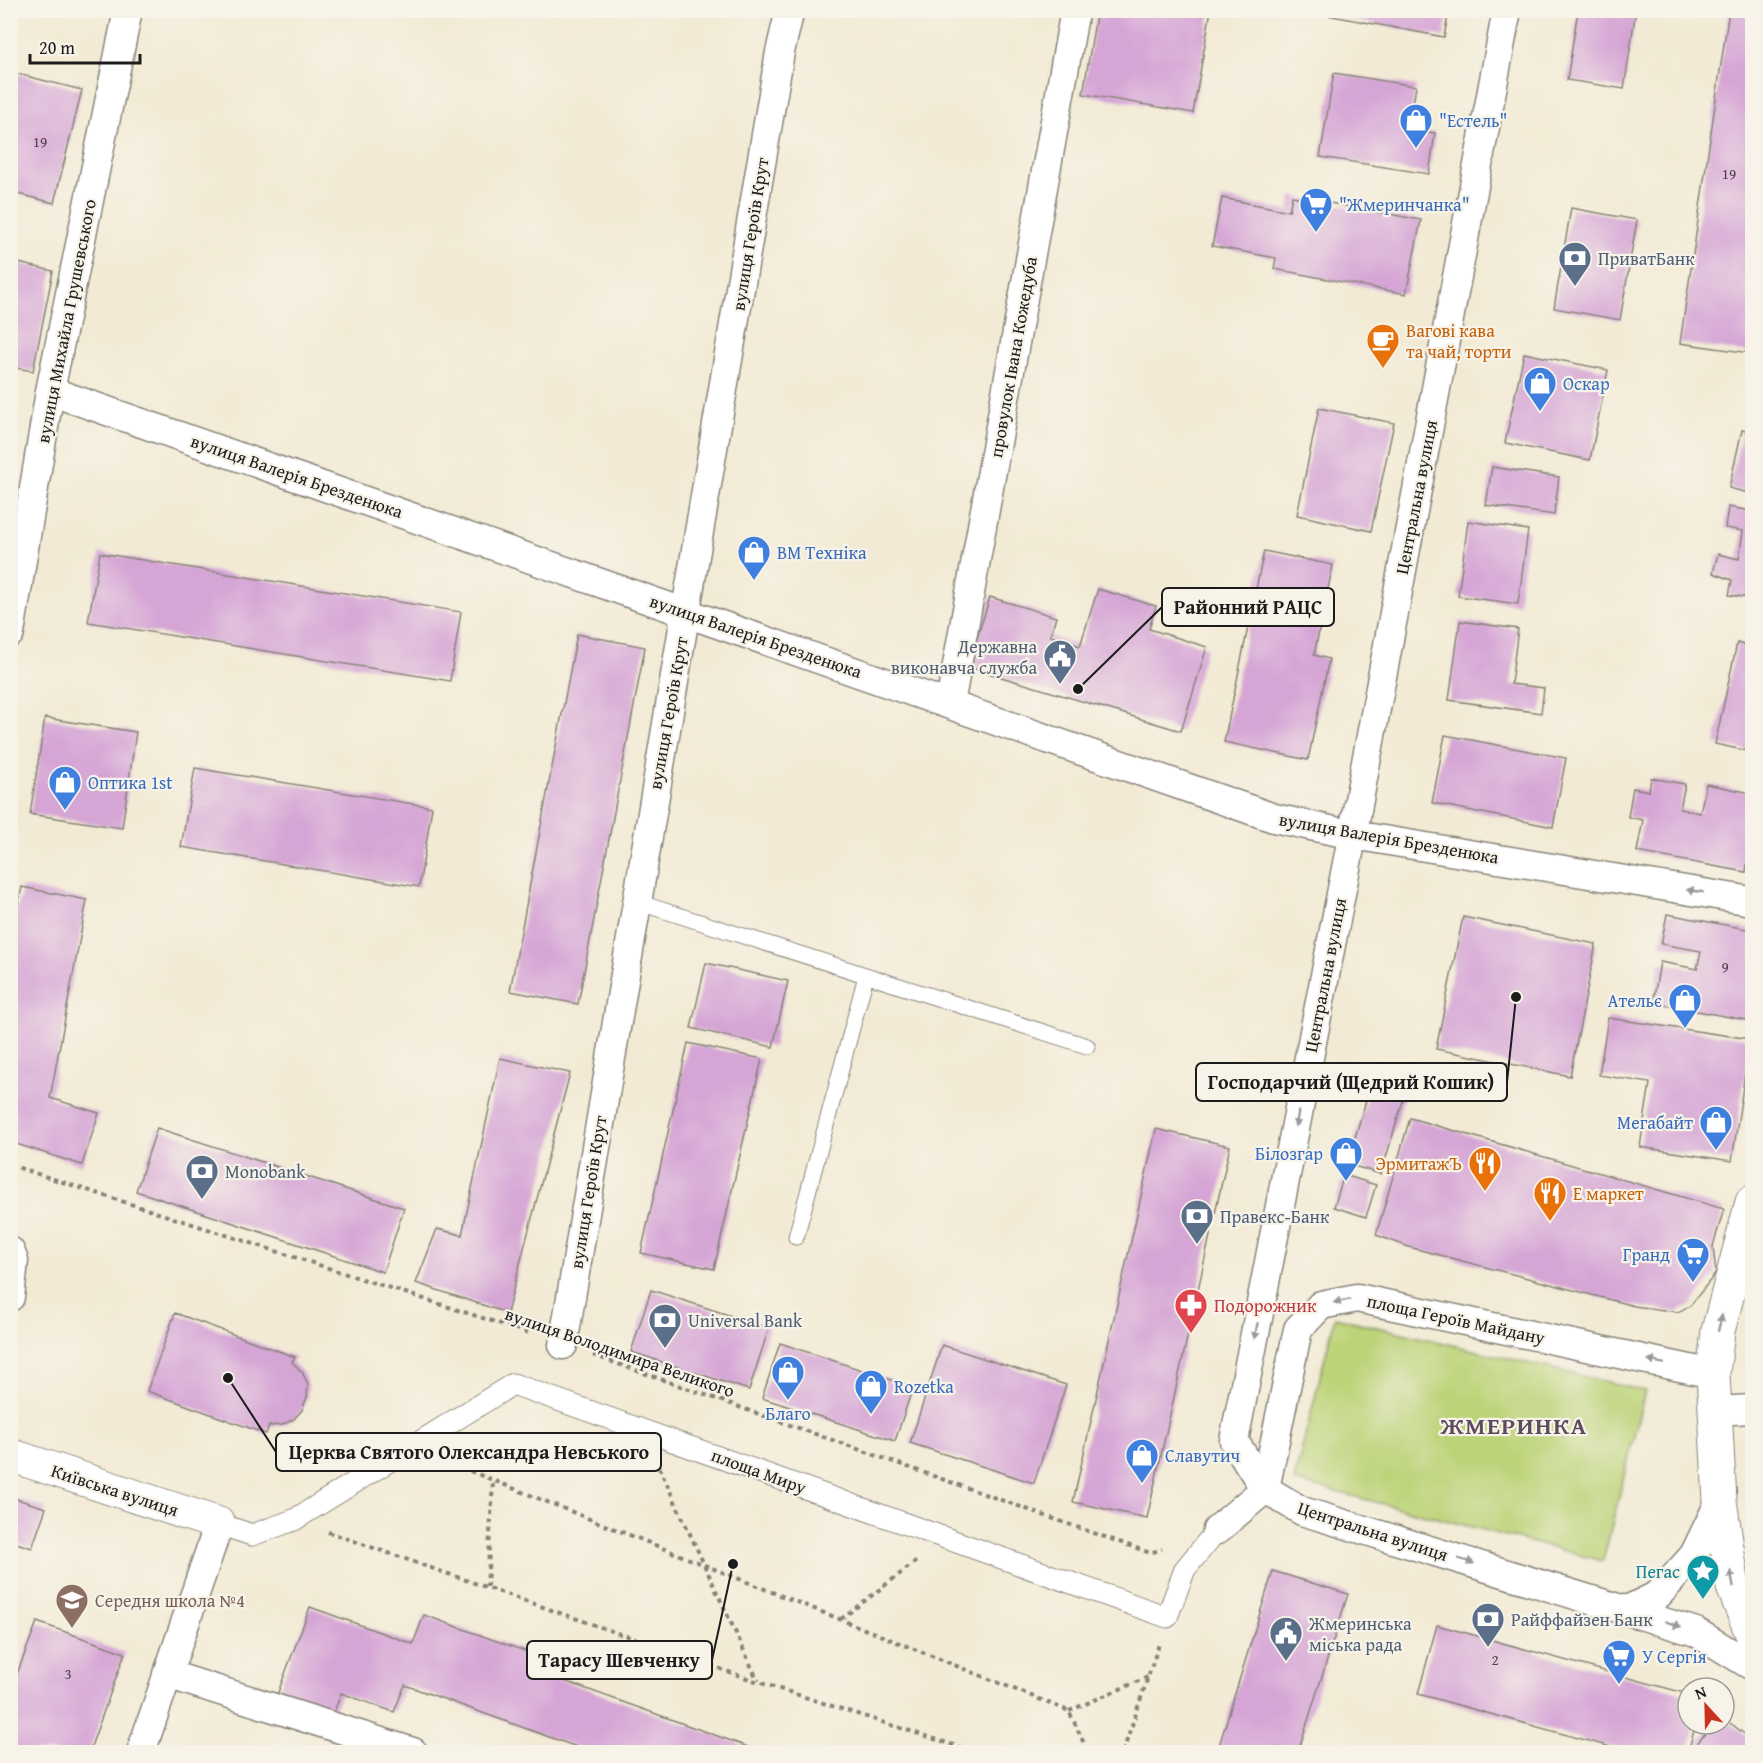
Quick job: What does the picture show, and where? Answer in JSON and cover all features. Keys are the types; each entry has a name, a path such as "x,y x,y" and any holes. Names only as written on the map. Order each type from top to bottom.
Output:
{"street":[{"name":"вулиця Михайла Грушевського","path":"10,633 18,543 128,10"},
{"name":"вулиця Героїв Крут","path":"563,1345 634,901 687,611 780,52 790,10"},
{"name":"провулок Івана Кожедуба","path":"950,704 1075,10"},
{"name":"Центральна вулиця","path":"1507,10 1353,835 1234,1441 1264,1489 1302,1511 1594,1601 1629,1609 1696,1632 1752,1666"},
{"name":"вулиця Валерія Брезденюка","path":"50,391 687,611 1274,818 1353,835 1752,901"},
{"path":"1752,1202 1718,1330 1713,1374 1717,1411 1720,1501 1733,1587 1752,1634"},
{"path":"10,1251 14,1261 10,1296"},
{"name":"площа Героїв Майдану","path":"1264,1489 1299,1329 1321,1305 1357,1298 1713,1374"},
{"name":"площа Миру","path":"219,1524 252,1535 294,1520 513,1384 1167,1617"},
{"path":"1717,1411 1752,1409"},
{"name":"Київська вулиця","path":"10,1455 219,1524"},
{"path":"1167,1617 1185,1569 1217,1530 1264,1489"},
{"path":"1629,1609 1658,1594 1694,1555 1720,1501"},
{"path":"141,1752 219,1524"},
{"path":"167,1674 413,1752"}],"lane":[{"path":"634,901 1087,1046"},
{"path":"795,1237 866,976"}],"path":[{"name":"вулиця Володимира Великого","path":"10,1165 563,1345 1150,1553 1217,1530"},
{"path":"642,1430 758,1682"},
{"path":"411,1448 1069,1711 1088,1752"},
{"path":"487,1587 493,1480"},
{"path":"294,1520 758,1682 975,1752"},
{"path":"840,1619 947,1538"},
{"path":"1123,1752 1167,1617"},
{"path":"1069,1711 1149,1677"}],"green space":[{"path":"1335,1317 1645,1391 1603,1561 1294,1481"}],"building":[{"path":"1097,10 1211,10 1193,113 1083,94"},
{"path":"1321,10 1449,10 1444,37 1321,14"},
{"path":"1578,10 1636,10 1624,89 1567,80"},
{"path":"1729,10 1752,10 1752,335 1750,353 1680,343"},
{"path":"10,72 82,90 54,203 10,192"},
{"path":"1334,73 1416,86 1409,129 1435,133 1429,174 1320,157"},
{"name":"\"Жмеринчанка\"","path":"1292,196 1421,220 1406,294 1274,269 1276,258 1212,246 1222,198 1289,211"},
{"path":"1571,208 1637,220 1620,320 1554,308"},
{"path":"10,261 53,271 33,371 10,367"},
{"path":"1524,353 1608,370 1590,460 1505,443"},
{"path":"1319,408 1394,423 1371,531 1297,515"},
{"path":"1742,430 1752,432 1752,494 1729,488"},
{"path":"1492,467 1559,477 1554,515 1486,505"},
{"path":"1728,507 1752,511 1752,618 1748,618 1751,598 1729,595 1732,580 1713,573 1718,554 1739,559 1743,531 1725,528"},
{"path":"1468,521 1528,530 1518,604 1458,596"},
{"path":"1264,551 1333,565 1314,655 1329,659 1308,760 1224,742"},
{"path":"100,553 461,612 450,681 88,622"},
{"path":"1098,589 1156,606 1149,629 1207,647 1181,731 968,667 990,597 1056,617 1050,636 1080,646"},
{"path":"1460,621 1518,629 1511,684 1544,688 1541,713 1449,700"},
{"path":"577,634 645,647 578,1004 510,991"},
{"path":"1737,643 1752,647 1752,752 1715,744"},
{"path":"45,718 136,732 122,828 30,814"},
{"path":"1445,735 1566,758 1553,827 1432,803"},
{"path":"195,768 432,807 419,887 181,847"},
{"path":"1651,778 1685,784 1680,809 1700,813 1706,784 1752,793 1752,836 1746,872 1637,852 1643,820 1628,817 1633,788 1649,791"},
{"path":"22,887 87,900 50,1098 99,1113 82,1165 10,1142 10,942"},
{"path":"1667,914 1752,930 1752,1021 1653,1003 1660,962 1697,969 1701,951 1661,944"},
{"path":"1463,917 1596,944 1570,1076 1436,1049"},
{"path":"706,963 788,981 773,1047 691,1028"},
{"path":"1608,1018 1750,1039 1732,1161 1640,1147 1650,1083 1599,1075"},
{"path":"688,1043 762,1059 714,1269 641,1253"},
{"path":"500,1058 570,1073 507,1313 416,1283 437,1229 462,1235"},
{"path":"1374,1074 1408,1084 1381,1174 1347,1164"},
{"name":"E маркет","path":"1410,1118 1724,1209 1713,1246 1716,1273 1690,1306 1678,1312 1634,1306 1409,1247 1376,1235"},
{"path":"157,1128 404,1208 383,1272 136,1191"},
{"path":"1156,1129 1230,1146 1147,1518 1073,1502"},
{"path":"1344,1175 1376,1185 1366,1217 1334,1207"},
{"path":"651,1290 769,1328 749,1390 631,1352"},
{"path":"175,1313 295,1357 292,1362 302,1372 308,1384 307,1397 302,1410 294,1419 282,1425 269,1426 266,1434 147,1391"},
{"path":"780,1343 913,1387 895,1441 762,1398"},
{"path":"942,1345 1066,1385 1034,1483 910,1443"},
{"path":"10,1497 46,1508 32,1548 10,1541"},
{"name":"Жмеринська міська рада","path":"1273,1571 1348,1594 1298,1752 1217,1752"},
{"path":"310,1607 413,1644 424,1615 561,1664 556,1678 762,1752 591,1752 405,1685 394,1712 341,1693 330,1723 274,1703"},
{"path":"37,1622 125,1653 89,1752 10,1752 10,1692"},
{"path":"1437,1625 1676,1691 1676,1736 1693,1736 1688,1752 1629,1752 1418,1694"},
{"path":"1736,1727 1752,1740 1742,1752 1704,1752 1695,1746 1703,1736 1736,1736"}],"place":[{"name":"\"Естель\"","path":"1416,149"},
{"name":"\"Жмеринчанка\"","path":"1316,233"},
{"name":"ПриватБанк","path":"1575,287"},
{"name":"Вагові кава та чай, торти","path":"1383,369"},
{"name":"Оскар","path":"1540,412"},
{"name":"ВМ Техніка","path":"754,581"},
{"name":"Державна виконавча служба","path":"1060,685"},
{"name":"Районний РАЦС","path":"1078,689"},
{"name":"Оптика 1st","path":"65,811"},
{"name":"Господарчий (Щедрий Кошик)","path":"1516,997"},
{"name":"Ательє","path":"1685,1029"},
{"name":"Мегабайт","path":"1716,1151"},
{"name":"Білозгар","path":"1346,1182"},
{"name":"ЭрмитажЪ","path":"1485,1192"},
{"name":"Monobank","path":"202,1200"},
{"name":"E маркет","path":"1550,1222"},
{"name":"Правекс-Банк","path":"1197,1245"},
{"name":"Гранд","path":"1693,1283"},
{"name":"Подорожник","path":"1191,1334"},
{"name":"Universal Bank","path":"665,1349"},
{"name":"Церква Святого Олександра Невського","path":"228,1378"},
{"name":"Благо","path":"788,1401"},
{"name":"Rozetka","path":"871,1415"},
{"name":"Славутич","path":"1142,1484"},
{"name":"Тарасу Шевченку","path":"733,1564"},
{"name":"Пегас","path":"1703,1600"},
{"name":"Середня школа №4","path":"72,1629"},
{"name":"Райффайзен Банк","path":"1488,1648"},
{"name":"Жмеринська міська рада","path":"1286,1662"},
{"name":"У Сергія","path":"1619,1685"}],"district":[{"name":"ЖМЕРИНКА","path":"1514,1425"}]}
